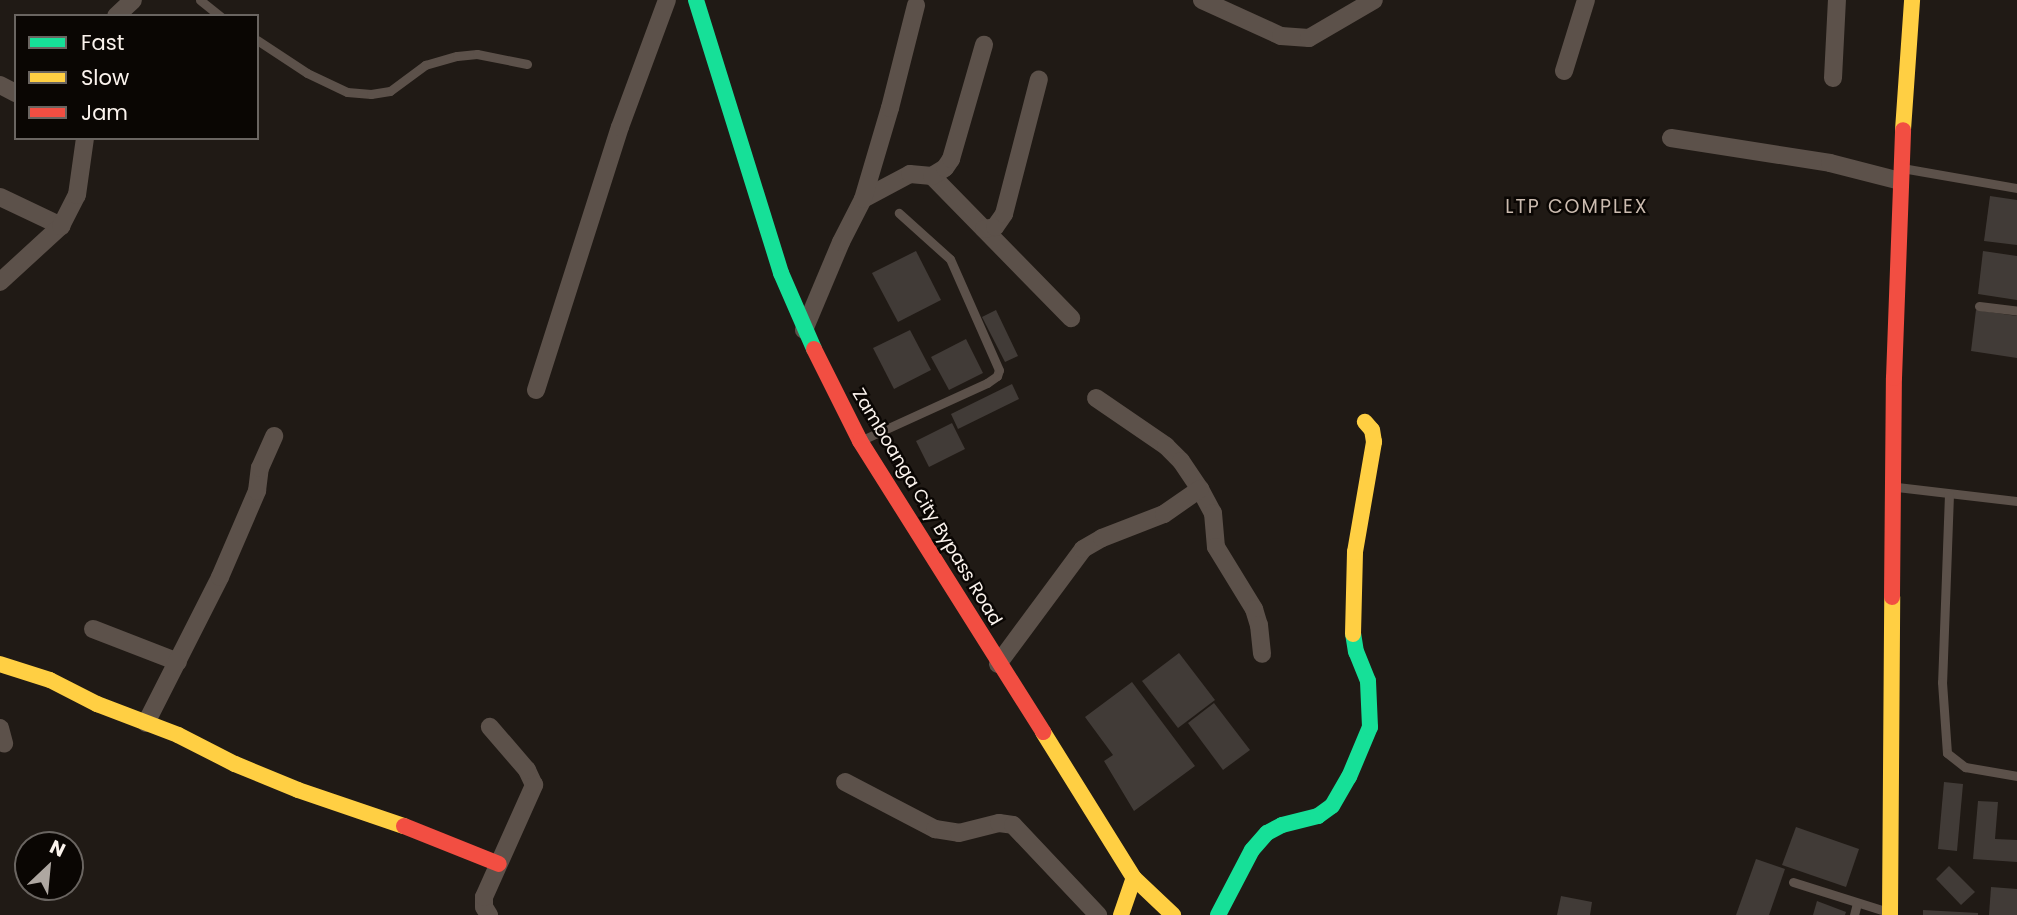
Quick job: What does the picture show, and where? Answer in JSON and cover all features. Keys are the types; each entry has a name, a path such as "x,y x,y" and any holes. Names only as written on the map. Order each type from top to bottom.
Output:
{"street":[{"path":"118,14 134,0"},
{"path":"536,390 600,199 620,127 667,0"},
{"name":"Zamboanga City Bypass Road","path":"696,0 781,273 804,330 860,440 1134,878 1173,915"},
{"path":"1202,0 1281,36 1309,38 1374,0"},
{"path":"1564,71 1586,0"},
{"path":"1833,78 1837,0"},
{"path":"1890,914 1900,174 1912,0"},
{"path":"804,330 841,242 863,200 916,5"},
{"path":"932,176 951,159 984,45"},
{"path":"984,229 995,226 1004,214 1039,79"},
{"path":"1671,138 1900,174"},
{"path":"0,282 61,226 77,195 85,140"},
{"path":"863,200 910,174 932,176 1071,318"},
{"path":"0,197 61,226"},
{"path":"1096,398 1158,439 1181,461 1200,489 1213,513 1216,547 1254,609 1259,625 1262,654"},
{"path":"1218,915 1252,850 1266,833 1282,825 1318,816 1332,806 1370,727 1368,681 1356,652 1351,622 1355,552 1374,442 1372,430 1365,422"},
{"path":"146,723 178,662 257,491 260,468 274,436"},
{"path":"998,664 1083,550 1102,538 1164,514 1200,489"},
{"path":"93,629 178,662"},
{"path":"0,664 50,680 97,704 298,790 425,833 499,864"},
{"path":"489,915 484,907 484,897 534,785 527,770 490,727"},
{"path":"845,782 935,829 959,833 999,823 1013,825 1059,870 1098,915"},
{"path":"1121,915 1134,878"}],"lane":[{"path":"200,0 218,14"},
{"path":"259,41 307,73 347,92 390,90 425,65 457,56 477,54 527,64"},
{"path":"1900,174 2017,188"},
{"path":"860,440 986,383 997,376 999,370 950,259 899,213"},
{"path":"1979,306 2017,311"},
{"path":"1894,487 2017,501"},
{"path":"1949,494 1942,682 1947,752 1965,768 2017,776"},
{"path":"1793,882 1890,914"},
{"path":"1854,915 1857,903"}],"building":[{"path":"1990,196 2017,200 2017,245 1984,241"},
{"path":"916,251 941,300 898,322 872,273"},
{"path":"1983,251 2017,256 2017,300 1978,294"},
{"path":"996,310 1018,356 1005,362 982,317"},
{"path":"1976,310 2017,316 2017,358 1971,351"},
{"path":"910,330 931,370 894,389 873,348"},
{"path":"966,339 983,373 949,390 931,357"},
{"path":"1012,384 1019,399 958,429 951,414"},
{"path":"952,423 965,449 929,467 916,441"},
{"path":"1179,653 1215,700 1178,728 1142,681"},
{"path":"1132,682 1195,766 1134,811 1104,761 1113,755 1085,717"},
{"path":"1214,703 1250,750 1223,770 1188,723"},
{"path":"1944,782 1963,784 1957,851 1938,849"},
{"path":"1978,801 1998,802 1995,839 2017,840 2017,862 1973,859"},
{"path":"1796,827 1859,849 1846,887 1782,865"},
{"path":"1756,859 1785,869 1769,915 1736,915"},
{"path":"1949,866 1975,892 1961,905 1936,879"},
{"path":"1991,887 2017,889 2017,915 1989,915"},
{"path":"1561,896 1592,902 1590,915 1557,915"},
{"path":"1817,901 1846,912 1845,915 1813,915"},
{"path":"1923,910 1978,913 1978,915 1923,915"}],"traffic: fast":[{"path":"696,0 781,273 814,349"},
{"path":"1218,915 1252,850 1267,833 1282,825 1318,816 1332,806 1349,777 1370,727 1368,681 1356,652 1353,634"}],"traffic: slow":[{"path":"1903,130 1912,0"},
{"path":"1353,634 1355,552 1374,442 1372,430 1365,422"},
{"path":"1890,915 1892,597"},
{"path":"0,664 50,680 97,704 178,735 235,764 298,790 404,826"},
{"path":"1043,732 1134,878 1173,915"},
{"path":"1121,915 1134,878"}],"traffic: jam":[{"path":"1892,597 1894,378 1903,130"},
{"path":"814,349 860,441 1043,732"},
{"path":"404,826 499,864"}],"district":[{"name":"LTP COMPLEX","path":"1577,207"}]}
